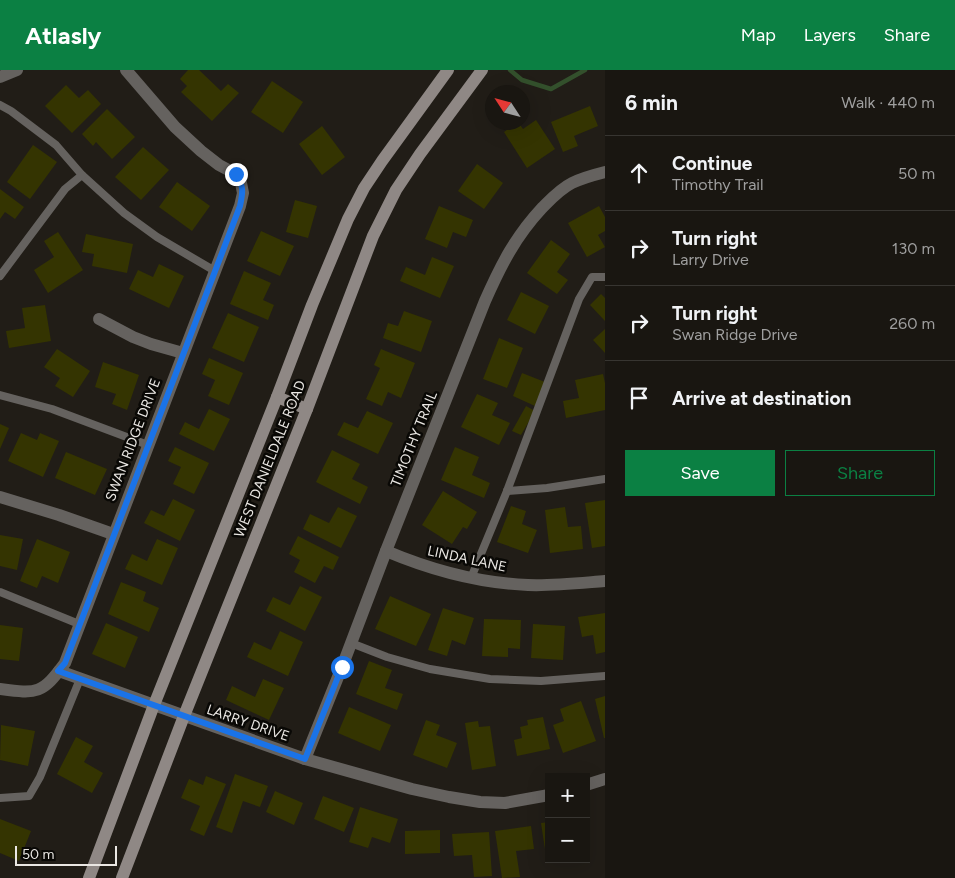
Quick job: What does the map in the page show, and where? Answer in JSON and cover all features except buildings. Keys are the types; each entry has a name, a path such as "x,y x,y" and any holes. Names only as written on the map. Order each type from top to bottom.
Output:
{"main road":[{"name":"WEST DANIELDALE ROAD","path":"89,878 154,706 348,218 382,160 448,70"},
{"name":"WEST DANIELDALE ROAD","path":"122,878 184,716 307,409 373,236 396,190 482,70"},
{"path":"277,397 307,409"}],"street":[{"path":"0,78 17,70"},
{"name":"SWAN RIDGE DRIVE","path":"0,689 24,692 43,688 65,663 240,206 243,193 241,183 236,174 219,166 175,127 126,70"},
{"name":"TIMOTHY TRAIL","path":"305,759 352,643 386,551 501,266 518,238 553,196 570,184 590,175 605,172"},
{"path":"99,319 151,344 183,353"},
{"path":"0,497 59,514 113,534"},
{"name":"LINDA LANE","path":"386,551 406,560 448,573 488,581 528,585 605,582"},
{"name":"LARRY DRIVE","path":"58,671 305,759 412,789 480,802 505,803 545,795"},
{"path":"590,784 605,779"}],"lane":[{"path":"0,105 11,111 56,145 82,175 124,213 157,237 215,270"},
{"path":"0,276 65,189 82,175"},
{"path":"471,578 507,491 579,299 592,277 605,277"},
{"path":"0,395 52,409 148,445"},
{"path":"507,491 547,488 605,479"},
{"path":"0,592 79,624"},
{"path":"352,643 387,657 430,669 490,679 541,681 605,676"},
{"path":"0,798 29,796 40,777 80,679"}],"waterway":[{"path":"510,70 522,80 551,89 585,70"}],"route":[{"path":"236,174 241,183 243,193 240,206 65,663 58,671 305,759 342,667"}]}
